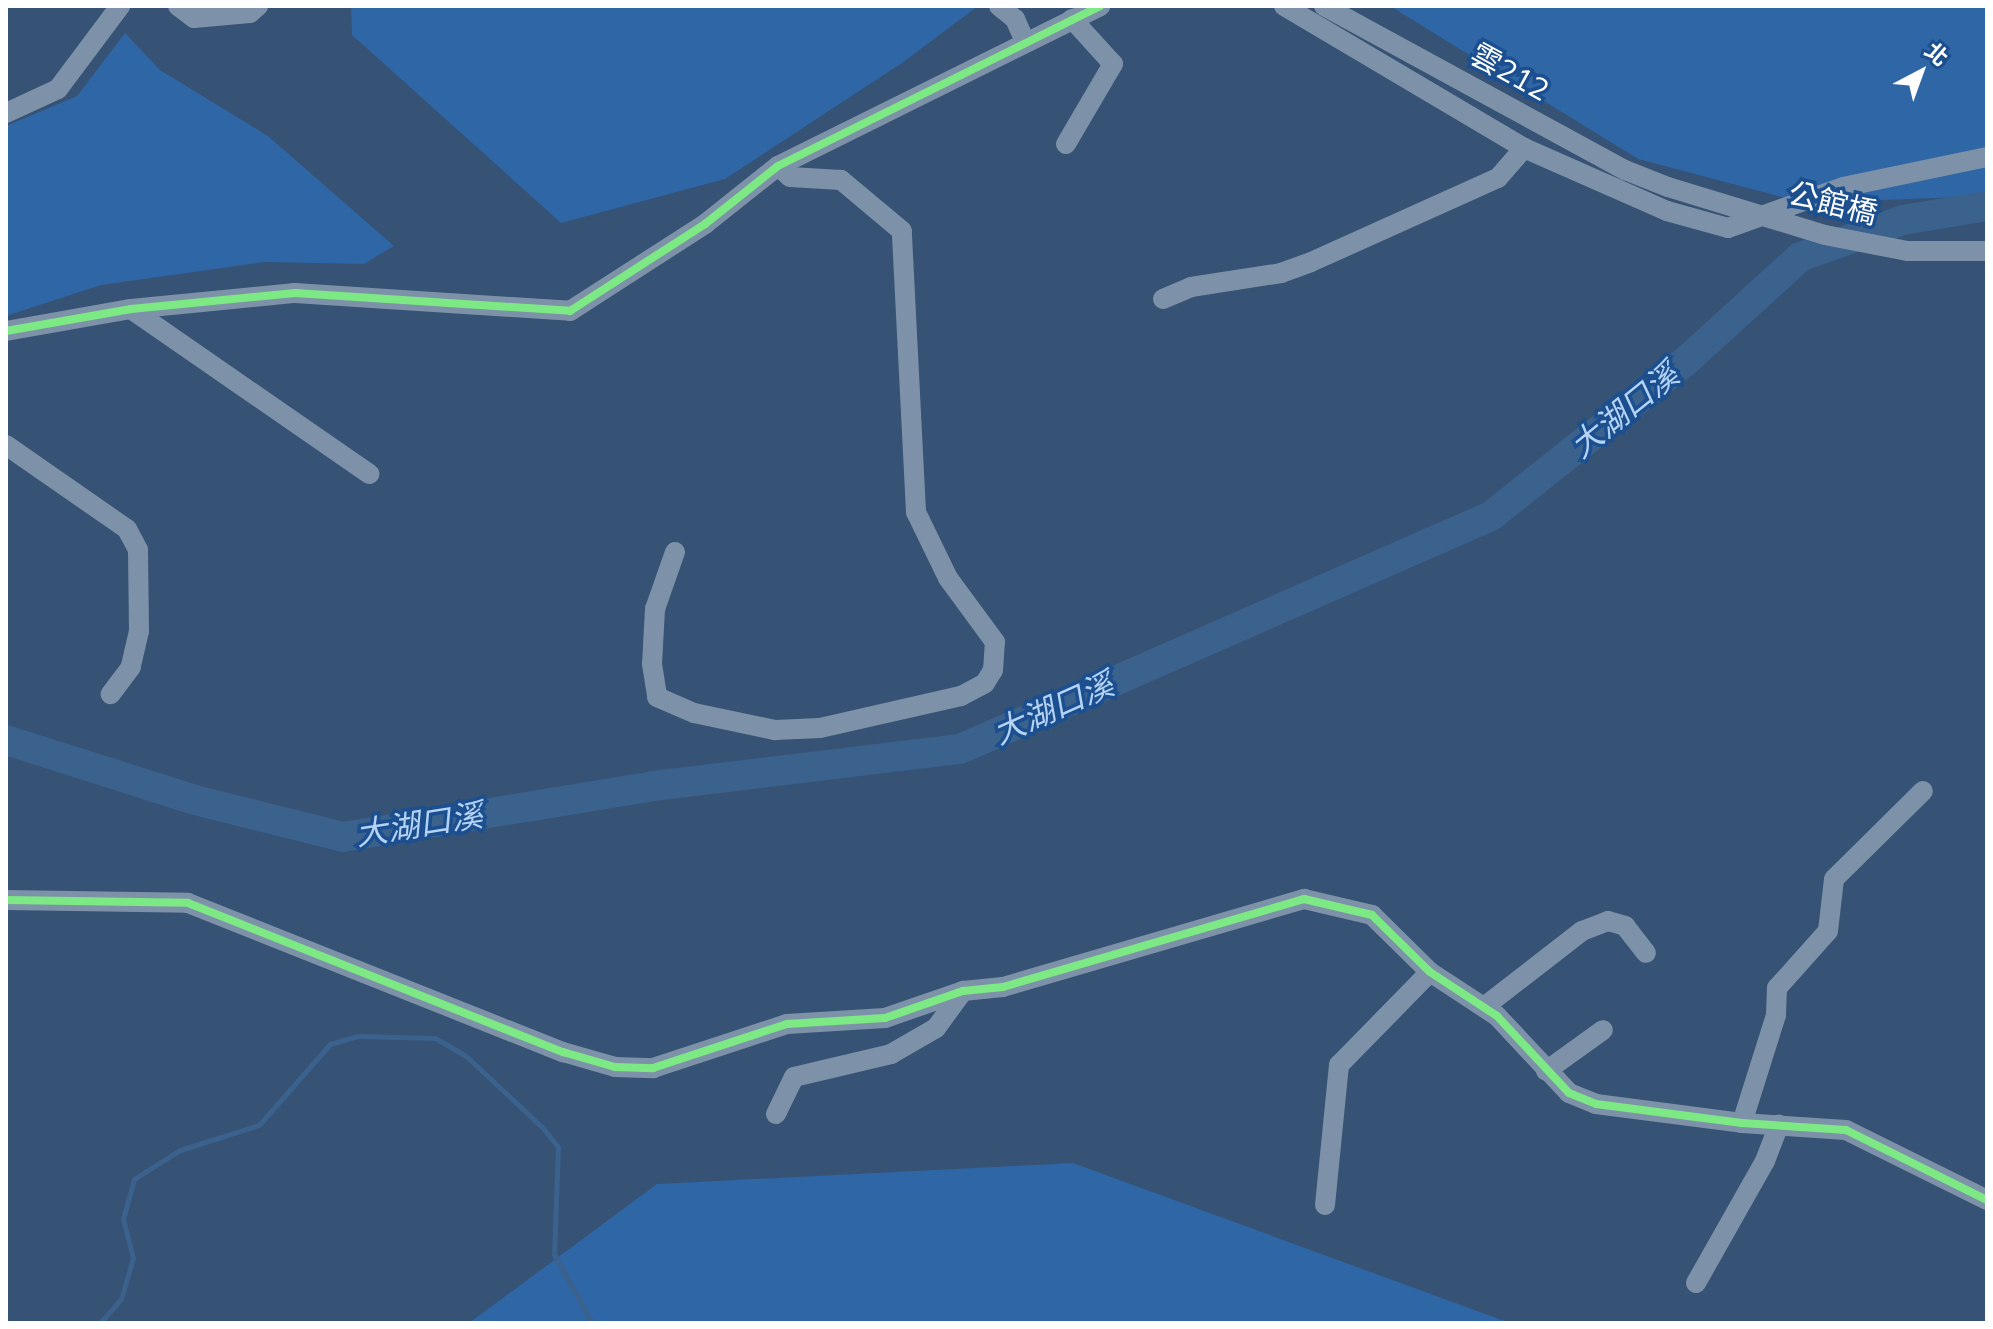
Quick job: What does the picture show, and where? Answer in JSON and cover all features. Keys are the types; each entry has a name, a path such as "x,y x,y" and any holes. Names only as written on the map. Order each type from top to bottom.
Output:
{"street":[{"path":"6,113 58,89 120,6"},
{"path":"178,6 194,18 250,13 258,6"},
{"path":"999,6 1015,19 1025,41"},
{"path":"6,331 131,309 295,293 570,311 705,224 778,166 1101,6"},
{"path":"1284,6 1524,148 1667,211 1728,228 1843,187 1987,157"},
{"name":"雲212","path":"1324,6 1625,170 1668,187"},
{"path":"1066,144 1113,64 1072,19"},
{"path":"1163,299 1191,287 1281,273 1311,262 1498,178 1524,148"},
{"path":"675,552 655,609 652,664 657,697 694,713 775,730 820,728 961,696 985,683 993,670 995,642 948,578 916,512 901,291 902,231 841,180 790,177 778,166"},
{"name":"公館橋","path":"1668,187 1839,238 1907,251 1987,251"},
{"path":"131,309 369,474"},
{"path":"6,445 127,529 138,550 139,631 131,667 111,694"},
{"path":"1742,1123 1776,1015 1777,988 1787,971 1828,931 1834,879 1923,791"},
{"path":"6,900 188,903 563,1052 615,1067 653,1068 787,1024 885,1018 963,991 1003,987 1304,899 1372,915 1430,972 1484,1007 1569,1093 1596,1104 1742,1123 1846,1130 1987,1200"},
{"path":"1484,1007 1582,931 1608,921 1625,926 1646,953"},
{"path":"1325,1205 1339,1065 1430,972"},
{"path":"776,1114 794,1077 891,1054 936,1028 963,991"},
{"path":"1546,1071 1603,1030"},
{"path":"1696,1283 1765,1161 1779,1125"}],"shaded area":[{"path":"351,6 978,6 902,63 725,179 561,223 352,35"},
{"path":"1390,6 1987,6 1987,196 1805,203 1638,159"},
{"path":"125,33 160,70 268,136 394,246 364,264 264,262 101,285 6,316 6,126 77,96"},
{"path":"1073,1163 1510,1323 469,1323 657,1184"}],"waterway":[{"name":"大湖口溪","path":"6,740 195,800 343,837 653,786 960,749 1491,516 1687,360 1800,257 1903,220 1987,206"},
{"path":"100,1323 121,1299 133,1258 123,1219 134,1179 180,1150 259,1125 330,1044 358,1036 435,1038 465,1055 542,1127 558,1147 554,1254 592,1323"},
{"path":"861,1323 884,1323"}],"cycle path":[{"path":"6,331 131,309 295,293 570,311 705,224 778,166 1101,6"},
{"path":"6,900 188,903 563,1052 615,1067 653,1068 787,1024 885,1018 963,991 1003,987 1304,899 1372,915 1430,972 1497,1016 1569,1093 1596,1104 1742,1123 1846,1130 1987,1200"}]}
